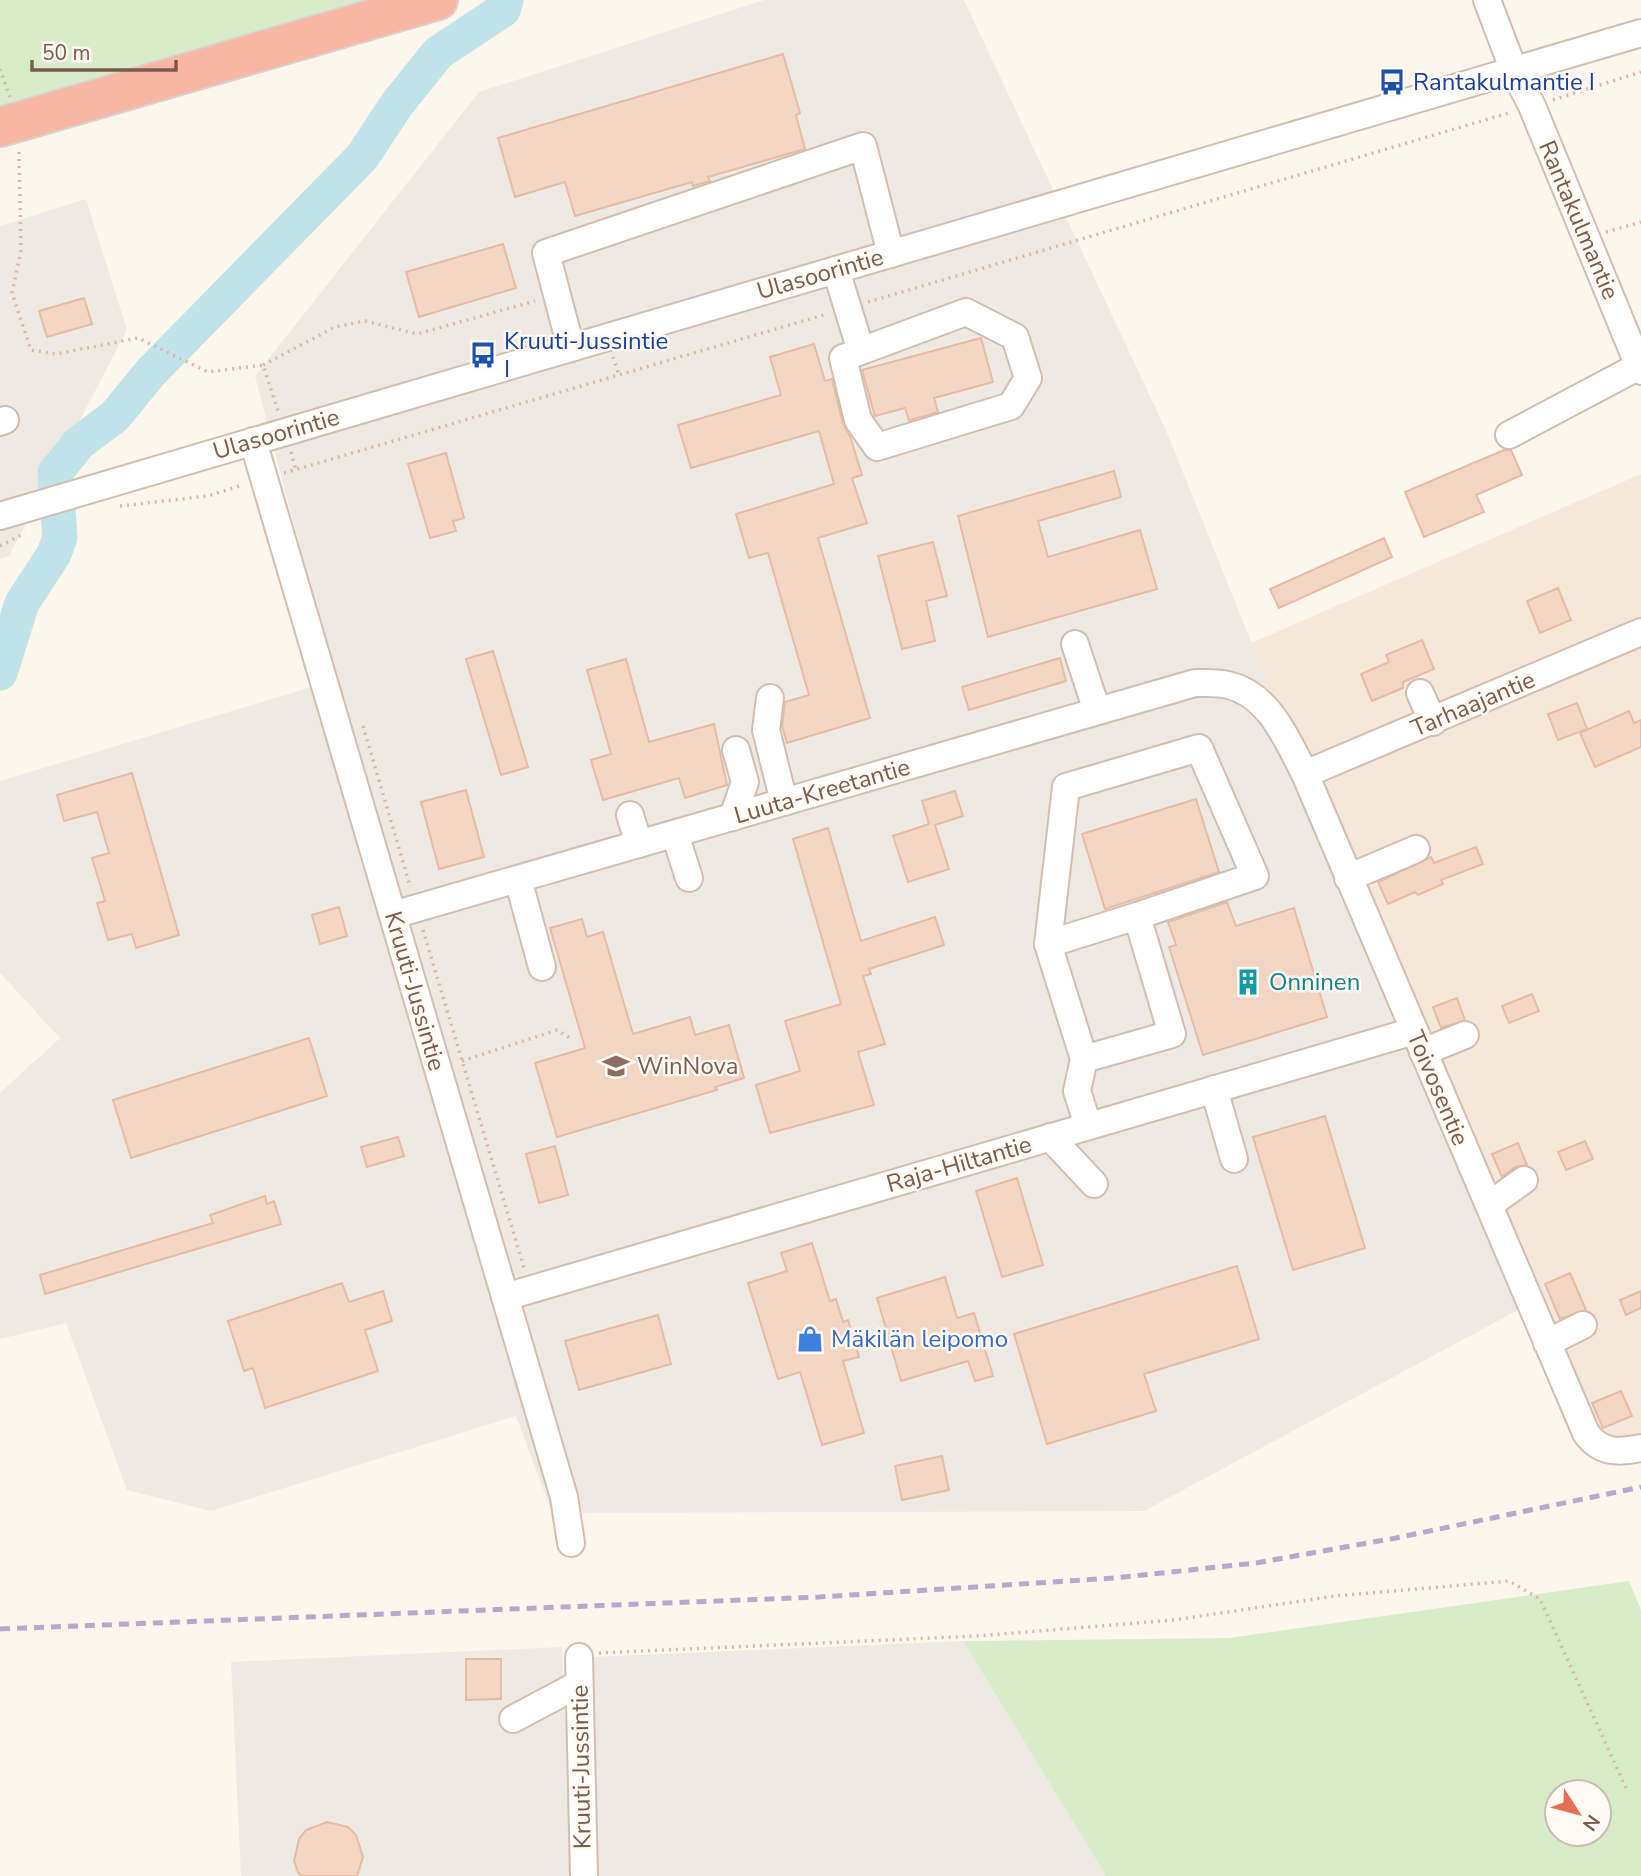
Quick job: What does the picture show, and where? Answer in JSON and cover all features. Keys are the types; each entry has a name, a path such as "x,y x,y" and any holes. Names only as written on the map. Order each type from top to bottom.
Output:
{"highway":[{"path":"9,124 438,0"}],"street":[{"name":"Rantakulmantie","path":"1488,0 1514,71 1587,238 1640,369"},
{"name":"Ulasoorintie","path":"0,516 1641,33"},
{"path":"571,348 546,253 863,146 891,254"},
{"path":"836,270 862,351"},
{"path":"967,312 1015,337 1028,378 1011,406 877,447 858,420 842,358 862,351 967,312"},
{"path":"1509,435 1640,369"},
{"name":"Kruuti-Jussintie","path":"253,441 405,912 505,1297 564,1497 570,1543"},
{"name":"Tarhaajantie","path":"1305,774 1641,632"},
{"path":"1075,645 1097,711"},
{"name":"Luuta-Kreetantie","path":"405,912 1195,683 1228,685 1252,695"},
{"path":"1420,693 1433,722"},
{"name":"Toivosentie","path":"1252,695 1277,720 1305,774 1586,1433 1594,1444 1608,1450 1641,1448"},
{"path":"770,698 766,730 783,802"},
{"path":"1048,944 1255,876 1199,748 1066,788 1048,944 1084,1059 1077,1091 1088,1125"},
{"path":"733,817 745,782 736,750"},
{"path":"630,815 639,844"},
{"path":"675,834 688,878"},
{"path":"1348,878 1416,849"},
{"path":"518,879 542,967"},
{"path":"1084,1059 1172,1034 1137,916"},
{"name":"Raja-Hiltantie","path":"505,1297 1214,1089 1418,1041 1465,1035"},
{"path":"1214,1089 1234,1159"},
{"path":"1050,1137 1094,1184"},
{"path":"1489,1205 1524,1180"},
{"path":"1547,1343 1583,1325"},
{"name":"Kruuti-Jussintie","path":"579,1657 584,1876"},
{"path":"513,1719 579,1684"}],"path":[{"path":"0,69 9,124 21,250 12,293 32,350 57,354 139,339 208,372 264,365 335,327 365,321 417,334 557,295"},
{"path":"1587,238 1641,221"},
{"path":"264,365 285,432"},
{"path":"288,472 291,485"},
{"path":"0,546 28,532"},
{"path":"362,723 405,912 462,1061 531,1290"},
{"path":"462,1061 556,1030 572,1040"},
{"path":"579,1657 654,1650 976,1636 1174,1620 1335,1597 1509,1581 1540,1599 1626,1788"}],"shaded area":[{"path":"764,0 964,0 1165,428 1520,1309 1144,1511 552,1513 516,1416 211,1511 127,1490 66,1323 0,1339 0,1093 60,1038 0,973 0,781 335,680 255,376 479,92"},
{"path":"86,199 127,330 9,556 0,559 0,226"},
{"path":"1641,474 1641,1443 1588,1456 1520,1309 1251,643"},
{"path":"963,1641 1106,1876 597,1876 592,1657"},
{"path":"562,1647 574,1876 241,1876 231,1662"}],"green space":[{"path":"0,0 397,0 0,110"},
{"path":"1629,1581 1641,1610 1641,1876 1106,1876 963,1641 1229,1638"}],"building":[{"path":"783,54 800,113 796,115 805,149 708,177 710,181 693,186 692,182 575,216 565,182 515,197 498,138"},
{"path":"503,244 516,288 419,317 406,272"},
{"path":"84,298 92,324 47,337 39,311"},
{"path":"981,338 993,382 934,398 938,412 909,421 905,408 875,416 862,370"},
{"path":"814,344 825,381 832,379 843,424 850,436 862,475 852,478 867,523 818,538 870,718 787,743 782,726 785,702 809,695 768,553 749,558 736,514 834,484 819,431 691,468 678,425 781,395 770,357"},
{"path":"1504,450 1511,450 1522,475 1476,495 1484,512 1424,537 1405,492"},
{"path":"446,453 464,518 453,521 456,531 430,538 408,464"},
{"path":"1114,471 1121,497 1038,521 1048,557 1140,530 1157,589 988,637 958,516"},
{"path":"1384,538 1392,557 1279,608 1270,589"},
{"path":"933,542 947,596 926,601 935,641 902,649 878,556"},
{"path":"1558,588 1571,620 1540,633 1527,601"},
{"path":"1422,640 1434,669 1403,682 1403,688 1372,701 1361,674 1389,662 1386,655"},
{"path":"493,651 528,767 501,775 466,659"},
{"path":"1060,658 1066,681 969,710 962,687"},
{"path":"626,659 649,742 714,724 727,785 685,798 679,778 603,800 591,760 611,754 587,670"},
{"path":"1577,703 1587,729 1558,740 1548,714"},
{"path":"1629,711 1634,723 1641,720 1641,747 1595,767 1580,733"},
{"path":"132,773 179,935 136,948 132,934 108,940 97,903 105,901 92,858 109,853 97,812 64,821 57,795"},
{"path":"466,790 484,857 439,869 421,802"},
{"path":"955,791 963,816 935,825 949,869 908,882 893,836 929,824 922,801"},
{"path":"1196,799 1219,872 1105,909 1082,834"},
{"path":"828,828 861,941 935,917 944,945 869,969 871,974 863,976 885,1044 858,1052 874,1105 770,1133 756,1085 800,1071 785,1021 841,1004 793,839"},
{"path":"1476,847 1483,864 1441,880 1443,884 1418,895 1415,892 1388,904 1378,882 1431,857 1434,863"},
{"name":"Onninen","path":"1227,902 1236,926 1294,908 1327,1017 1203,1055 1169,947 1176,945 1168,922"},
{"path":"339,907 347,936 320,944 312,915"},
{"path":"582,919 587,937 603,932 633,1034 690,1017 695,1035 729,1025 744,1078 715,1087 717,1090 557,1137 535,1063 585,1048 550,928"},
{"path":"1532,994 1539,1011 1509,1023 1502,1006"},
{"path":"1457,998 1465,1020 1441,1028 1433,1007"},
{"path":"309,1038 327,1096 131,1158 113,1100"},
{"path":"1325,1116 1365,1248 1293,1270 1253,1137"},
{"path":"398,1137 404,1156 367,1167 361,1147"},
{"path":"1585,1141 1593,1159 1566,1170 1558,1152"},
{"path":"1518,1143 1527,1165 1515,1167 1502,1177 1492,1154"},
{"path":"555,1146 568,1195 539,1203 526,1154"},
{"path":"1017,1178 1043,1265 1002,1277 976,1191"},
{"path":"265,1196 267,1204 274,1201 281,1224 45,1294 40,1275 213,1223 210,1215"},
{"name":"Mäkilän leipomo","path":"812,1243 830,1301 836,1299 843,1322 848,1320 859,1357 843,1361 864,1433 822,1445 800,1372 778,1379 748,1283 787,1271 781,1253"},
{"path":"1237,1266 1259,1339 1144,1374 1156,1411 1047,1444 1014,1334"},
{"path":"1570,1273 1586,1310 1560,1319 1545,1284"},
{"path":"945,1277 957,1318 974,1313 993,1376 975,1381 968,1361 901,1381 877,1298"},
{"path":"342,1283 349,1302 383,1291 392,1321 365,1330 378,1371 265,1408 253,1368 244,1371 228,1321"},
{"path":"1641,1291 1641,1308 1626,1315 1620,1300"},
{"path":"658,1315 671,1364 579,1390 565,1341"},
{"path":"1621,1391 1632,1416 1603,1428 1592,1403"},
{"path":"942,1456 949,1490 902,1500 895,1466"},
{"path":"466,1659 501,1659 501,1699 466,1700"},
{"path":"327,1822 348,1827 356,1835 363,1857 357,1876 301,1876 298,1872 294,1861 299,1839 306,1830"}],"waterway":[{"path":"0,673 22,603 54,554 60,537 55,473 79,443 115,416 151,372 362,157 397,104 438,53 503,10 506,0"}],"railway":[{"path":"0,1629 819,1597 1114,1578 1256,1563 1396,1538 1641,1487"}],"place":[{"name":"Rantakulmantie I","path":"1392,82"},
{"name":"Kruuti-Jussintie I","path":"483,355"},
{"name":"Onninen","path":"1248,982"},
{"name":"WinNova","path":"616,1066"},
{"name":"Mäkilän leipomo","path":"810,1339"}]}
